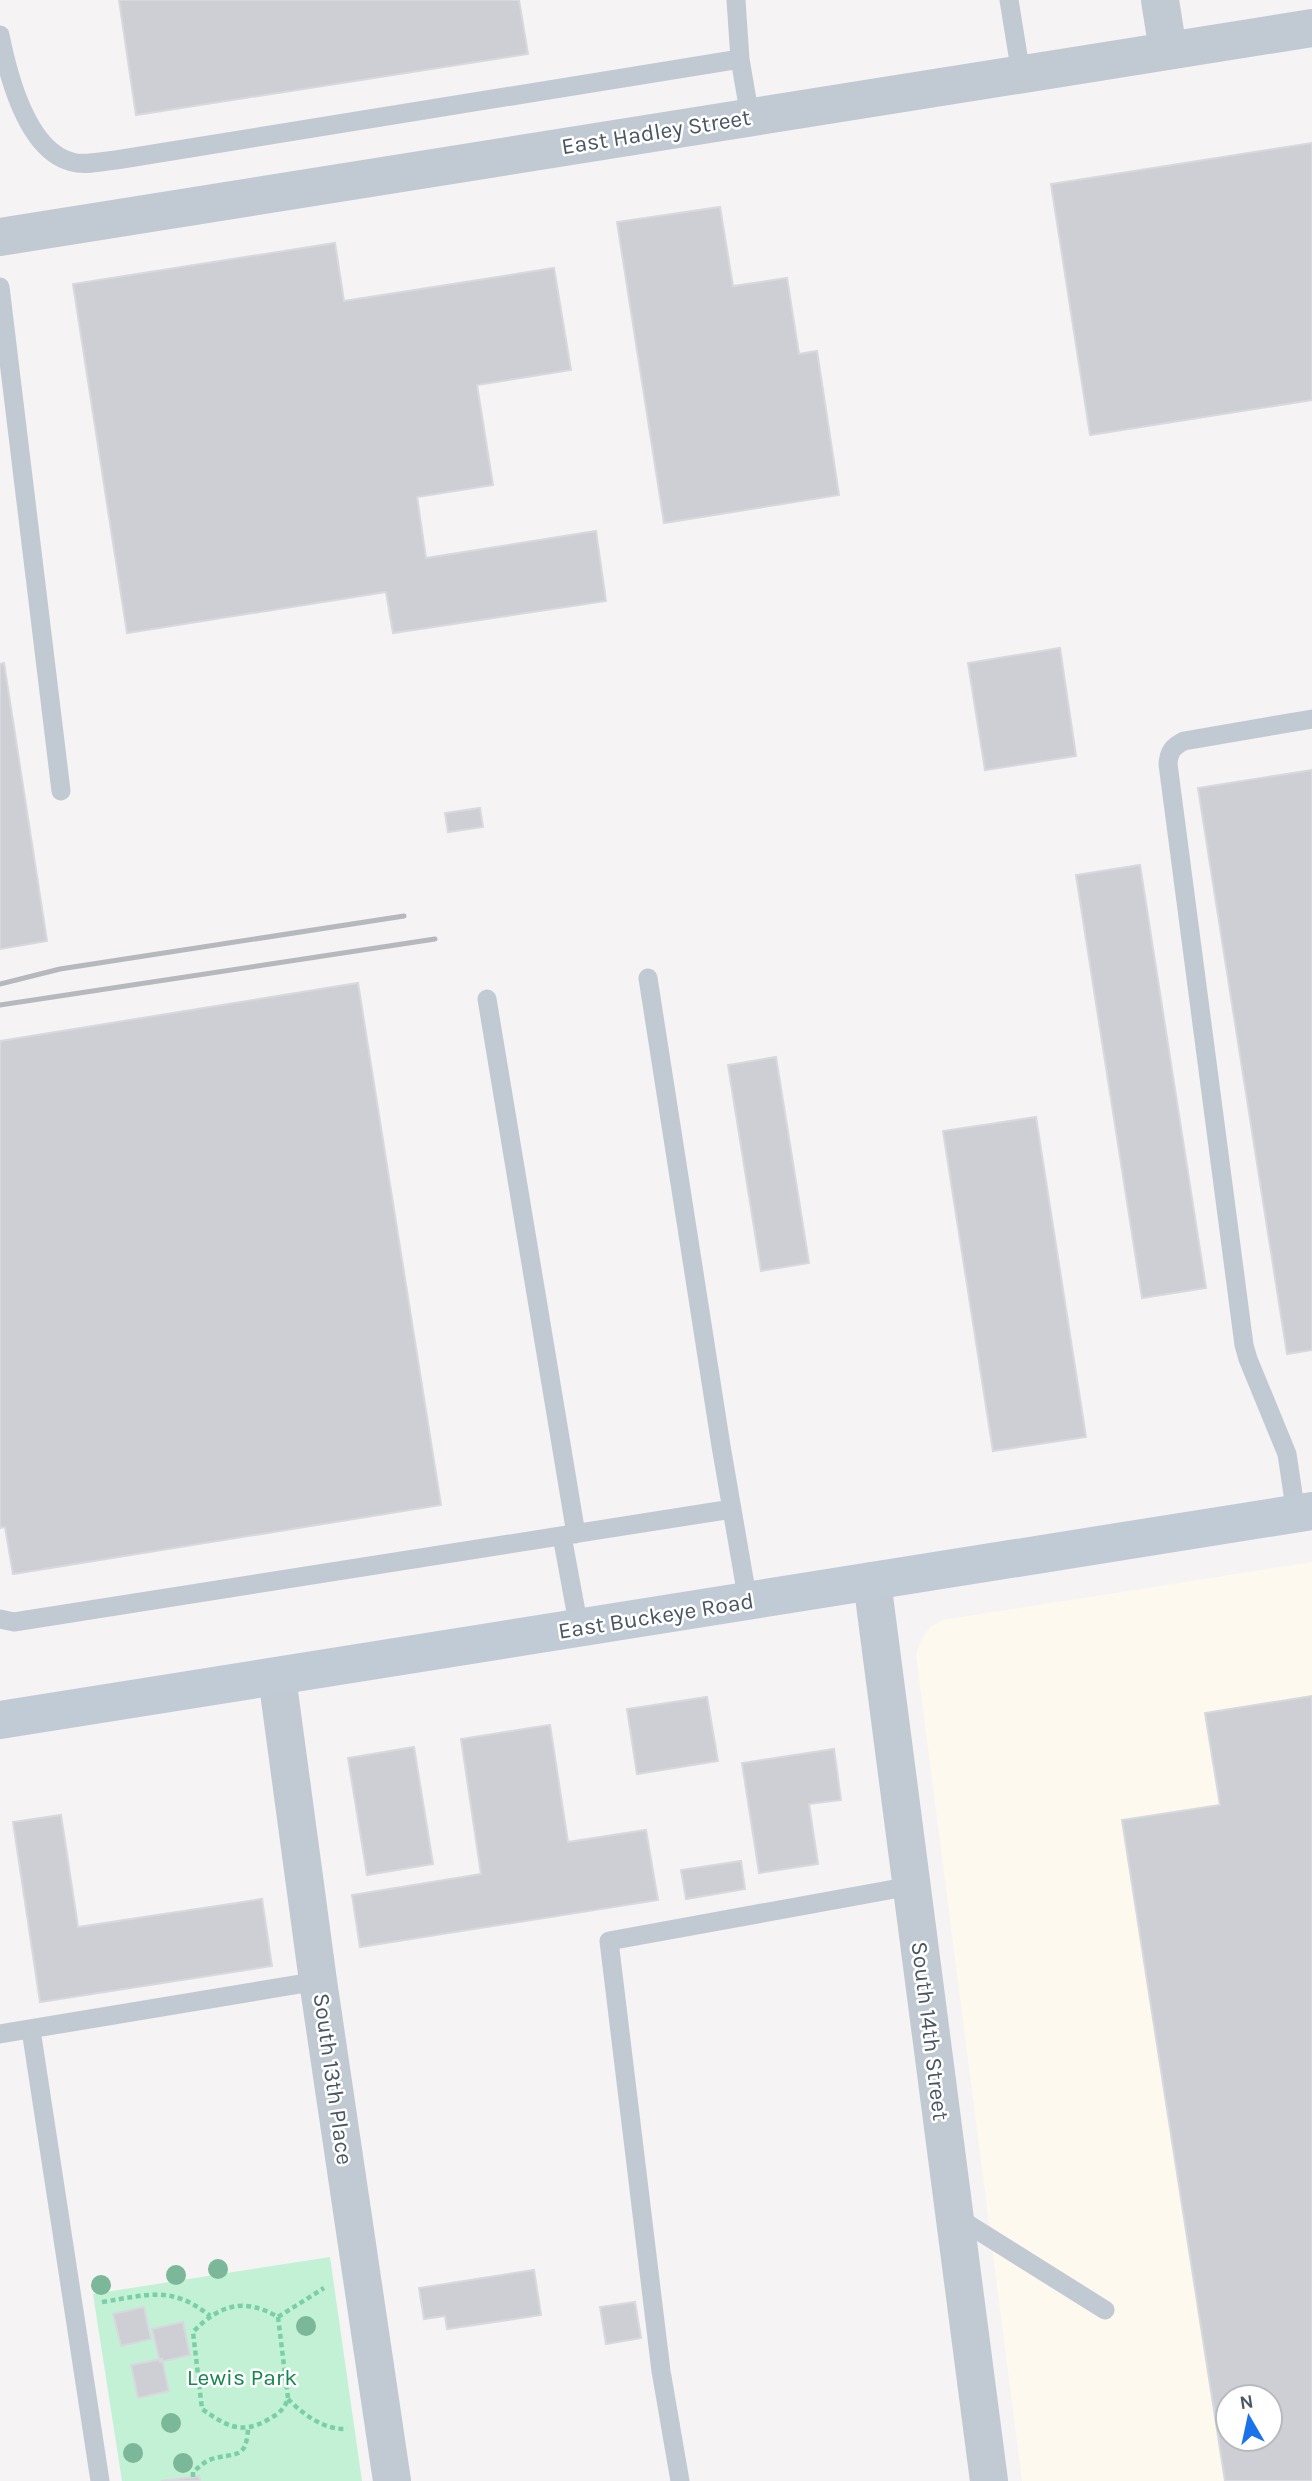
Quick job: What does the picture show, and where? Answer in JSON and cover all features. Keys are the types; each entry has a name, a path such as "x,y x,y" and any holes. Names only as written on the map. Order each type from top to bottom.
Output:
{"main road":[{"name":"East Buckeye Road","path":"0,1720 1304,1513"}],"street":[{"path":"1160,0 1168,51"},
{"name":"East Hadley Street","path":"0,237 1312,28"},
{"name":"South 14th Street","path":"872,1581 989,2481"},
{"name":"South 13th Place","path":"277,1677 318,1981 392,2481"}],"lane":[{"path":"736,0 740,59 750,117"},
{"path":"1009,0 1021,74"},
{"path":"0,35 7,68 28,123 54,155 74,163 116,160 740,59"},
{"path":"0,287 61,791"},
{"path":"1304,1513 1287,1454 1244,1345 1168,764 1169,753 1184,741 1312,719"},
{"path":"648,978 748,1602"},
{"path":"487,999 569,1535 579,1628"},
{"path":"0,1619 14,1622 732,1509"},
{"path":"680,2481 661,2371 609,1941 911,1886"},
{"path":"0,2034 318,1981"},
{"path":"31,2030 100,2481"},
{"path":"954,2216 1105,2310"}],"path":[{"path":"278,2317 322,2288 362,2280"},
{"path":"74,2304 166,2294 187,2300 210,2316"},
{"path":"250,2305 263,2308 278,2317 288,2399 286,2405 279,2413 248,2428 216,2421 202,2409 193,2332 210,2316 223,2309 250,2305"},
{"path":"288,2399 298,2410 334,2429 383,2423"},
{"path":"193,2477 193,2472 207,2461 240,2453 245,2447 248,2428"}],"shaded area":[{"path":"1312,1562 1312,2481 1022,2481 916,1655 920,1642 930,1627 942,1620"}],"green space":[{"name":"Lewis Park","path":"330,2257 362,2481 122,2481 93,2294"}],"building":[{"path":"119,0 519,0 528,54 136,115"},
{"path":"1312,143 1312,400 1090,435 1051,184"},
{"path":"720,207 733,286 787,278 799,354 817,351 839,495 664,523 617,222"},
{"path":"335,243 344,301 554,268 571,370 477,385 493,485 417,497 426,558 596,531 606,601 393,633 386,592 127,633 73,284"},
{"path":"1060,648 1076,756 985,770 968,663"},
{"path":"4,663 47,941 0,949 0,664"},
{"path":"1312,770 1312,1350 1287,1354 1198,788"},
{"path":"480,808 483,827 448,832 445,813"},
{"path":"1140,865 1206,1288 1142,1298 1076,875"},
{"path":"358,983 441,1505 13,1574 5,1527 0,1528 0,1041"},
{"path":"776,1057 809,1263 761,1271 728,1065"},
{"path":"1036,1117 1086,1437 993,1451 943,1131"},
{"path":"1312,1696 1312,2481 1225,2481 1221,2453 1284,2453 1284,2383 1214,2383 1214,2410 1122,1820 1220,1805 1205,1713"},
{"path":"707,1697 718,1761 637,1774 627,1709"},
{"path":"550,1725 568,1842 646,1830 658,1900 360,1947 352,1895 481,1874 461,1739"},
{"path":"414,1747 433,1864 367,1875 348,1758"},
{"path":"834,1749 841,1800 809,1804 818,1864 759,1873 742,1763"},
{"path":"61,1815 78,1927 262,1899 272,1966 40,2002 13,1822"},
{"path":"741,1861 745,1889 686,1899 681,1870"},
{"path":"534,2270 541,2315 447,2329 445,2316 424,2319 419,2288"},
{"path":"635,2302 641,2338 606,2344 600,2307"},
{"path":"144,2307 151,2339 121,2346 113,2314"},
{"path":"183,2322 190,2355 160,2362 152,2329"},
{"path":"162,2359 169,2391 138,2398 131,2365"},
{"path":"199,2476 200,2481 161,2481 193,2477"}],"railway":[{"path":"0,984 60,969 404,916"},
{"path":"0,1005 435,939"}]}
